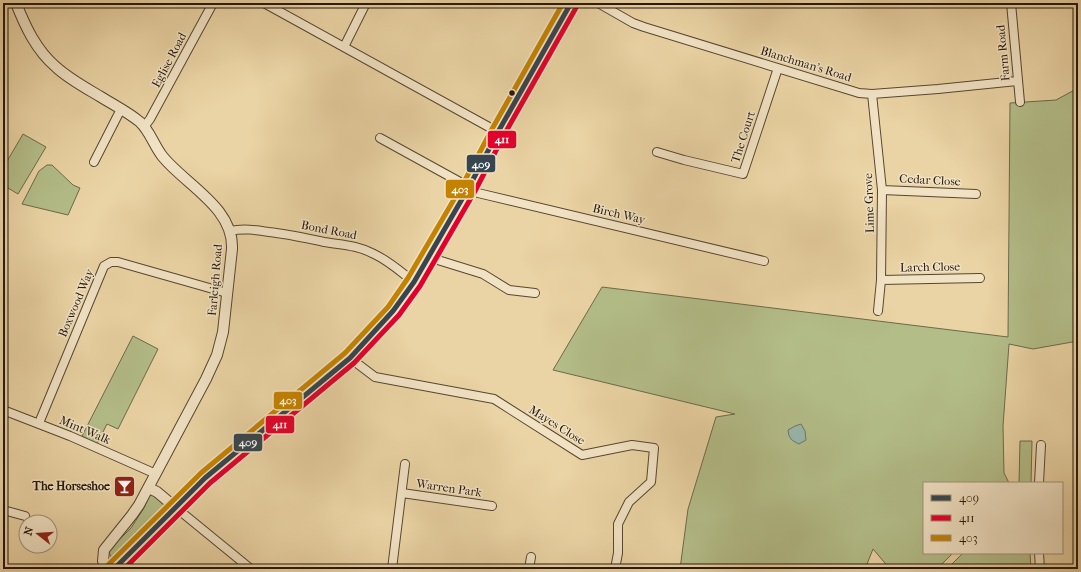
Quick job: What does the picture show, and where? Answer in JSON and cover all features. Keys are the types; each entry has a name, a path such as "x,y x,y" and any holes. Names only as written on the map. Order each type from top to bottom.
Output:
{"main road":[{"path":"114,569 205,478 350,358 393,311 414,282 469,187 498,132 571,3"}],"street":[{"name":"Farleigh Road","path":"16,3 35,43 50,62 67,76 138,121 144,127 163,157 220,213 226,222 231,238 232,249 222,336 214,362 149,488 132,515 104,550 103,561 108,569"},
{"name":"Eglise Road","path":"144,127 150,119 213,3"},
{"path":"264,3 498,132"},
{"path":"344,47 366,3"},
{"name":"Blanchman's Road","path":"598,3 644,27 859,93 872,94 938,89 1017,81"},
{"name":"Farm Road","path":"1011,3 1020,102"},
{"name":"The Court","path":"657,152 743,174 778,68"},
{"name":"Lime Grove","path":"872,94 882,190 881,280 878,311"},
{"path":"94,162 121,109"},
{"name":"Birch Way","path":"380,138 478,193 764,261"},
{"name":"Cedar Close","path":"882,190 976,194"},
{"name":"Bond Road","path":"230,232 241,229 254,230 293,235 357,247 375,254 396,267 414,282"},
{"path":"428,257 483,274 509,290 535,293"},
{"name":"Boxwood Way","path":"39,423 104,266 111,262 118,262 227,293"},
{"name":"Larch Close","path":"881,280 980,278"},
{"name":"Mayes Close","path":"350,358 375,377 494,399 582,455 632,446 654,448 652,482 629,502 618,524 618,552 614,569"},
{"name":"Mint Walk","path":"3,410 39,423 156,474"},
{"path":"1040,482 1041,446"},
{"name":"Warren Park","path":"392,569 405,464"},
{"path":"149,488 175,507 251,569"},
{"name":"Warren Park","path":"402,493 492,506"},
{"path":"3,510 18,514"},
{"path":"1039,554 1040,569"},
{"path":"529,569 531,557"}],"green space":[{"path":"1078,88 1078,341 1033,349 1009,344 1003,426 1004,473 1008,482 923,482 923,554 952,554 937,569 890,569 873,549 865,569 680,569 688,509 716,417 735,414 553,370 602,287 1008,337 1010,103 1056,100"},
{"path":"23,134 46,147 18,194 3,185 3,168"},
{"path":"47,165 52,165 73,185 80,188 68,215 22,204 39,171"},
{"path":"133,336 158,349 118,429 107,424 97,444 82,436"},
{"path":"1020,441 1032,441 1031,482 1019,482"},
{"path":"153,494 166,505 165,510 119,555 115,558 111,557 109,552 113,544 131,528 144,508 149,496"},
{"path":"962,554 1030,554 1031,569 947,569"}],"shaded area":[{"path":"801,424 805,431 806,440 799,444 791,439 788,430"}],"transit line":[{"name":"403","path":"109,564 201,473 345,353 388,307 408,278 463,184 492,129 563,3"},
{"name":"409","path":"114,569 205,478 350,358 393,311 414,282 469,187 498,132 571,3"},
{"name":"411","path":"124,569 210,483 354,363 399,315 420,286 475,191 504,135 577,6"}],"place":[{"name":"The Horseshoe","path":"125,486"}]}
